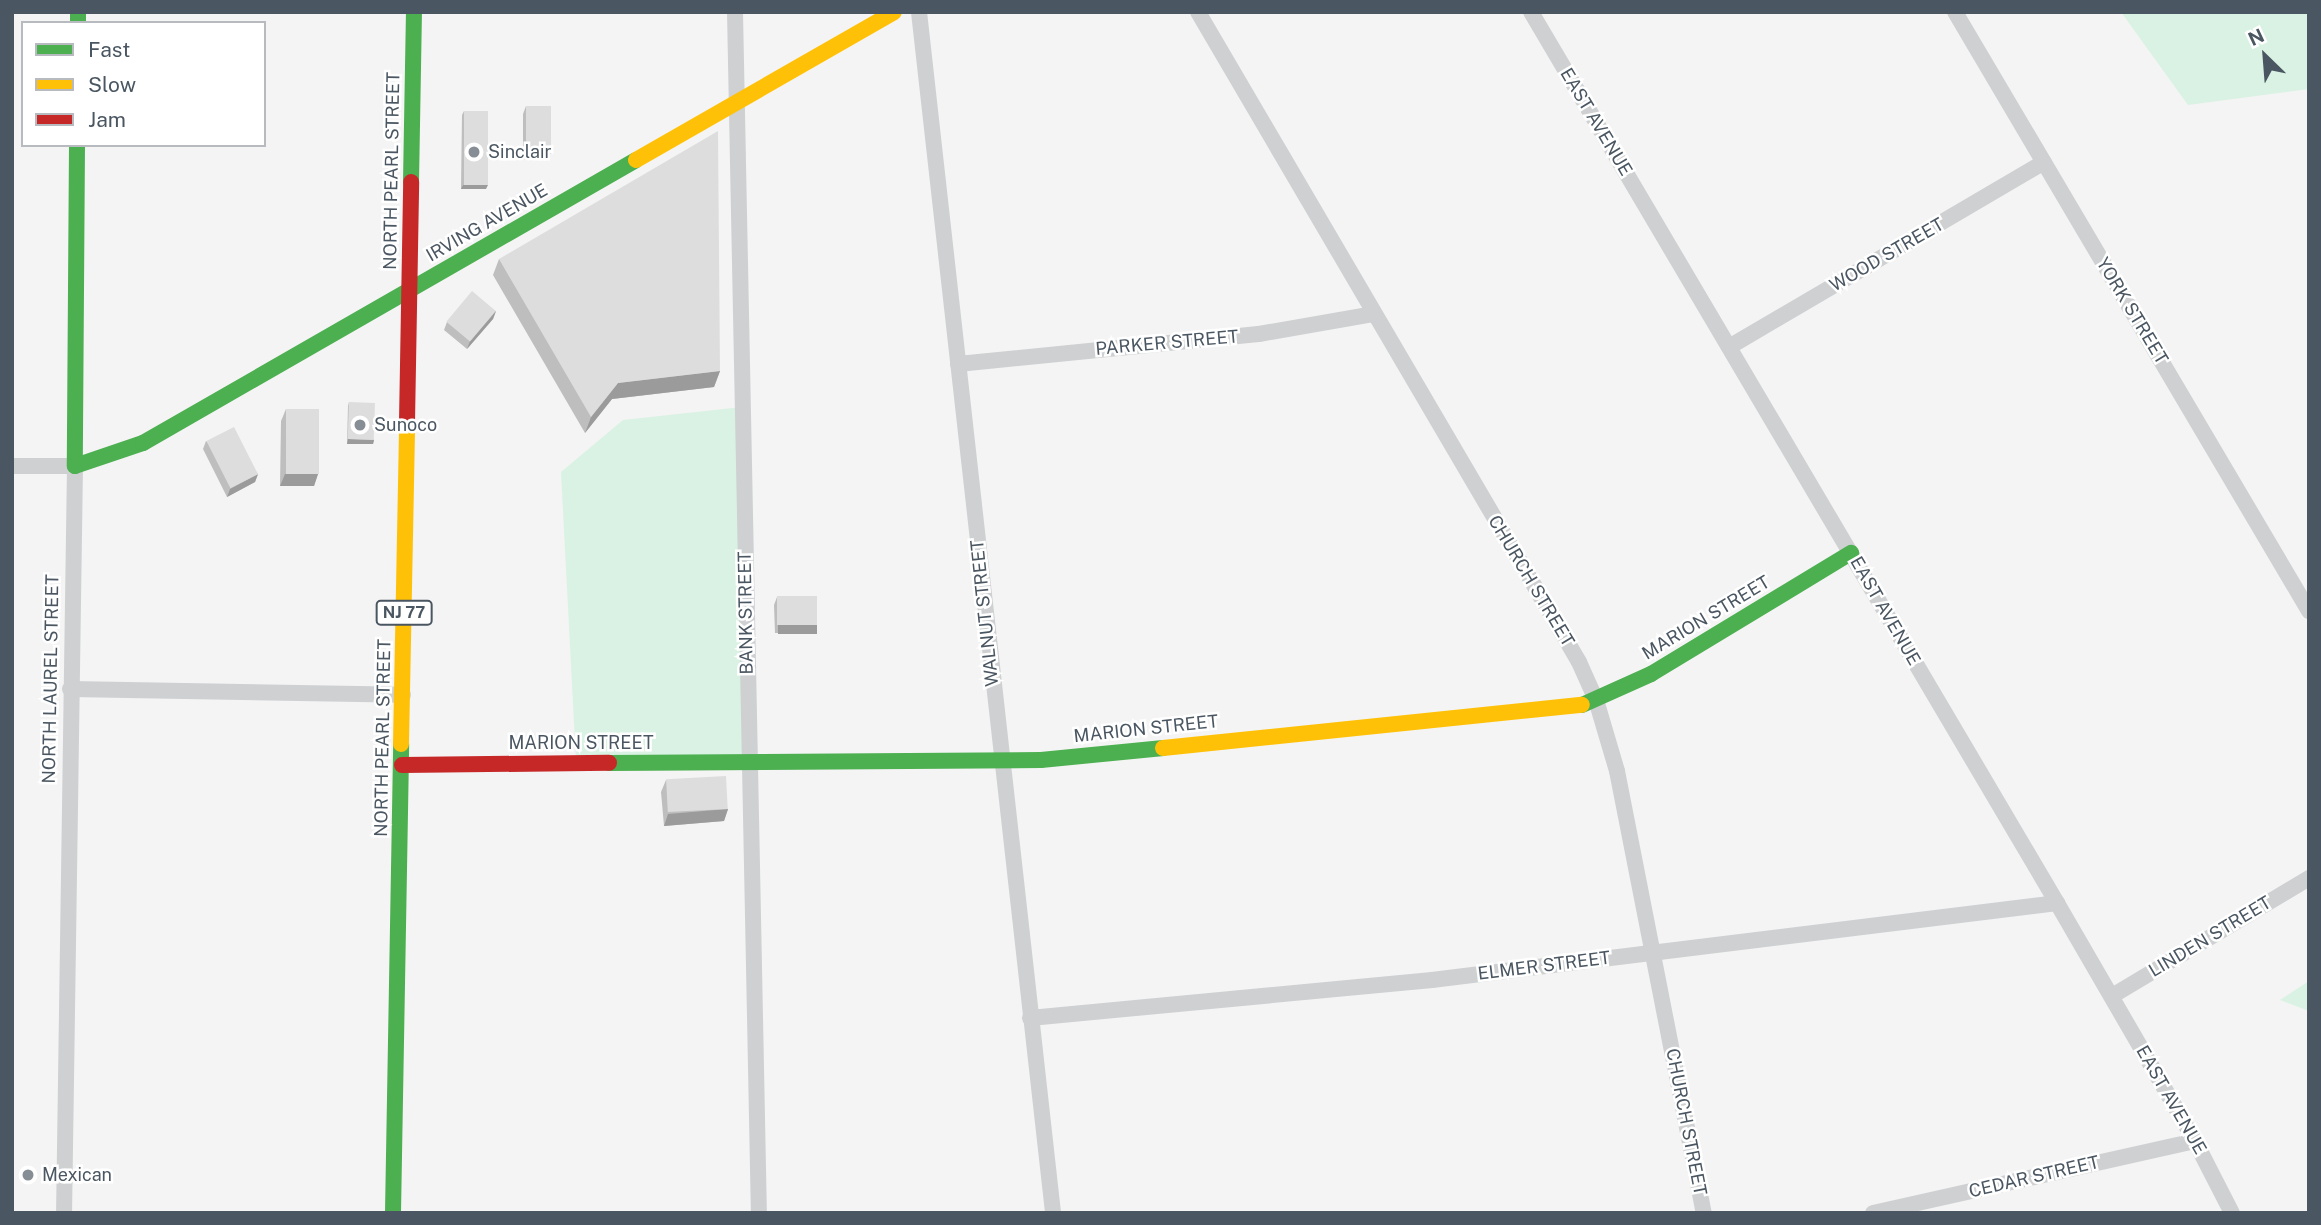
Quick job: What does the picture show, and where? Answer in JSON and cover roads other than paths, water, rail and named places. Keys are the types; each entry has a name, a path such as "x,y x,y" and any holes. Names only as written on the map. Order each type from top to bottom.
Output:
{"street":[{"name":"NORTH PEARL STREET","path":"393,1213 414,12"},
{"name":"BANK STREET","path":"735,12 760,1213"},
{"name":"IRVING AVENUE","path":"12,466 75,466 143,443 894,12"},
{"name":"WALNUT STREET","path":"919,12 1053,1213"},
{"name":"CHURCH STREET","path":"1198,12 1579,662 1596,700 1617,771 1703,1213"},
{"name":"EAST AVENUE","path":"1531,12 2112,996 2195,1141 2232,1213"},
{"name":"YORK STREET","path":"1955,12 2309,611"},
{"name":"NORTH LAUREL STREET","path":"64,1213 69,690 75,466 76,147"},
{"name":"WOOD STREET","path":"1730,347 2044,162"},
{"name":"PARKER STREET","path":"958,364 1259,334 1374,314"},
{"name":"MARION STREET","path":"402,765 1002,761 1586,705 1651,674 1851,553"},
{"path":"69,690 403,695"},
{"name":"LINDEN STREET","path":"2112,996 2309,878"},
{"name":"ELMER STREET","path":"1030,1018 1432,980 2057,903"},
{"name":"CEDAR STREET","path":"1874,1213 2195,1141"}],"place":[{"name":"Sinclair","path":"474,152"},
{"name":"Sunoco","path":"360,425"},
{"name":"Mexican","path":"28,1175"}]}
